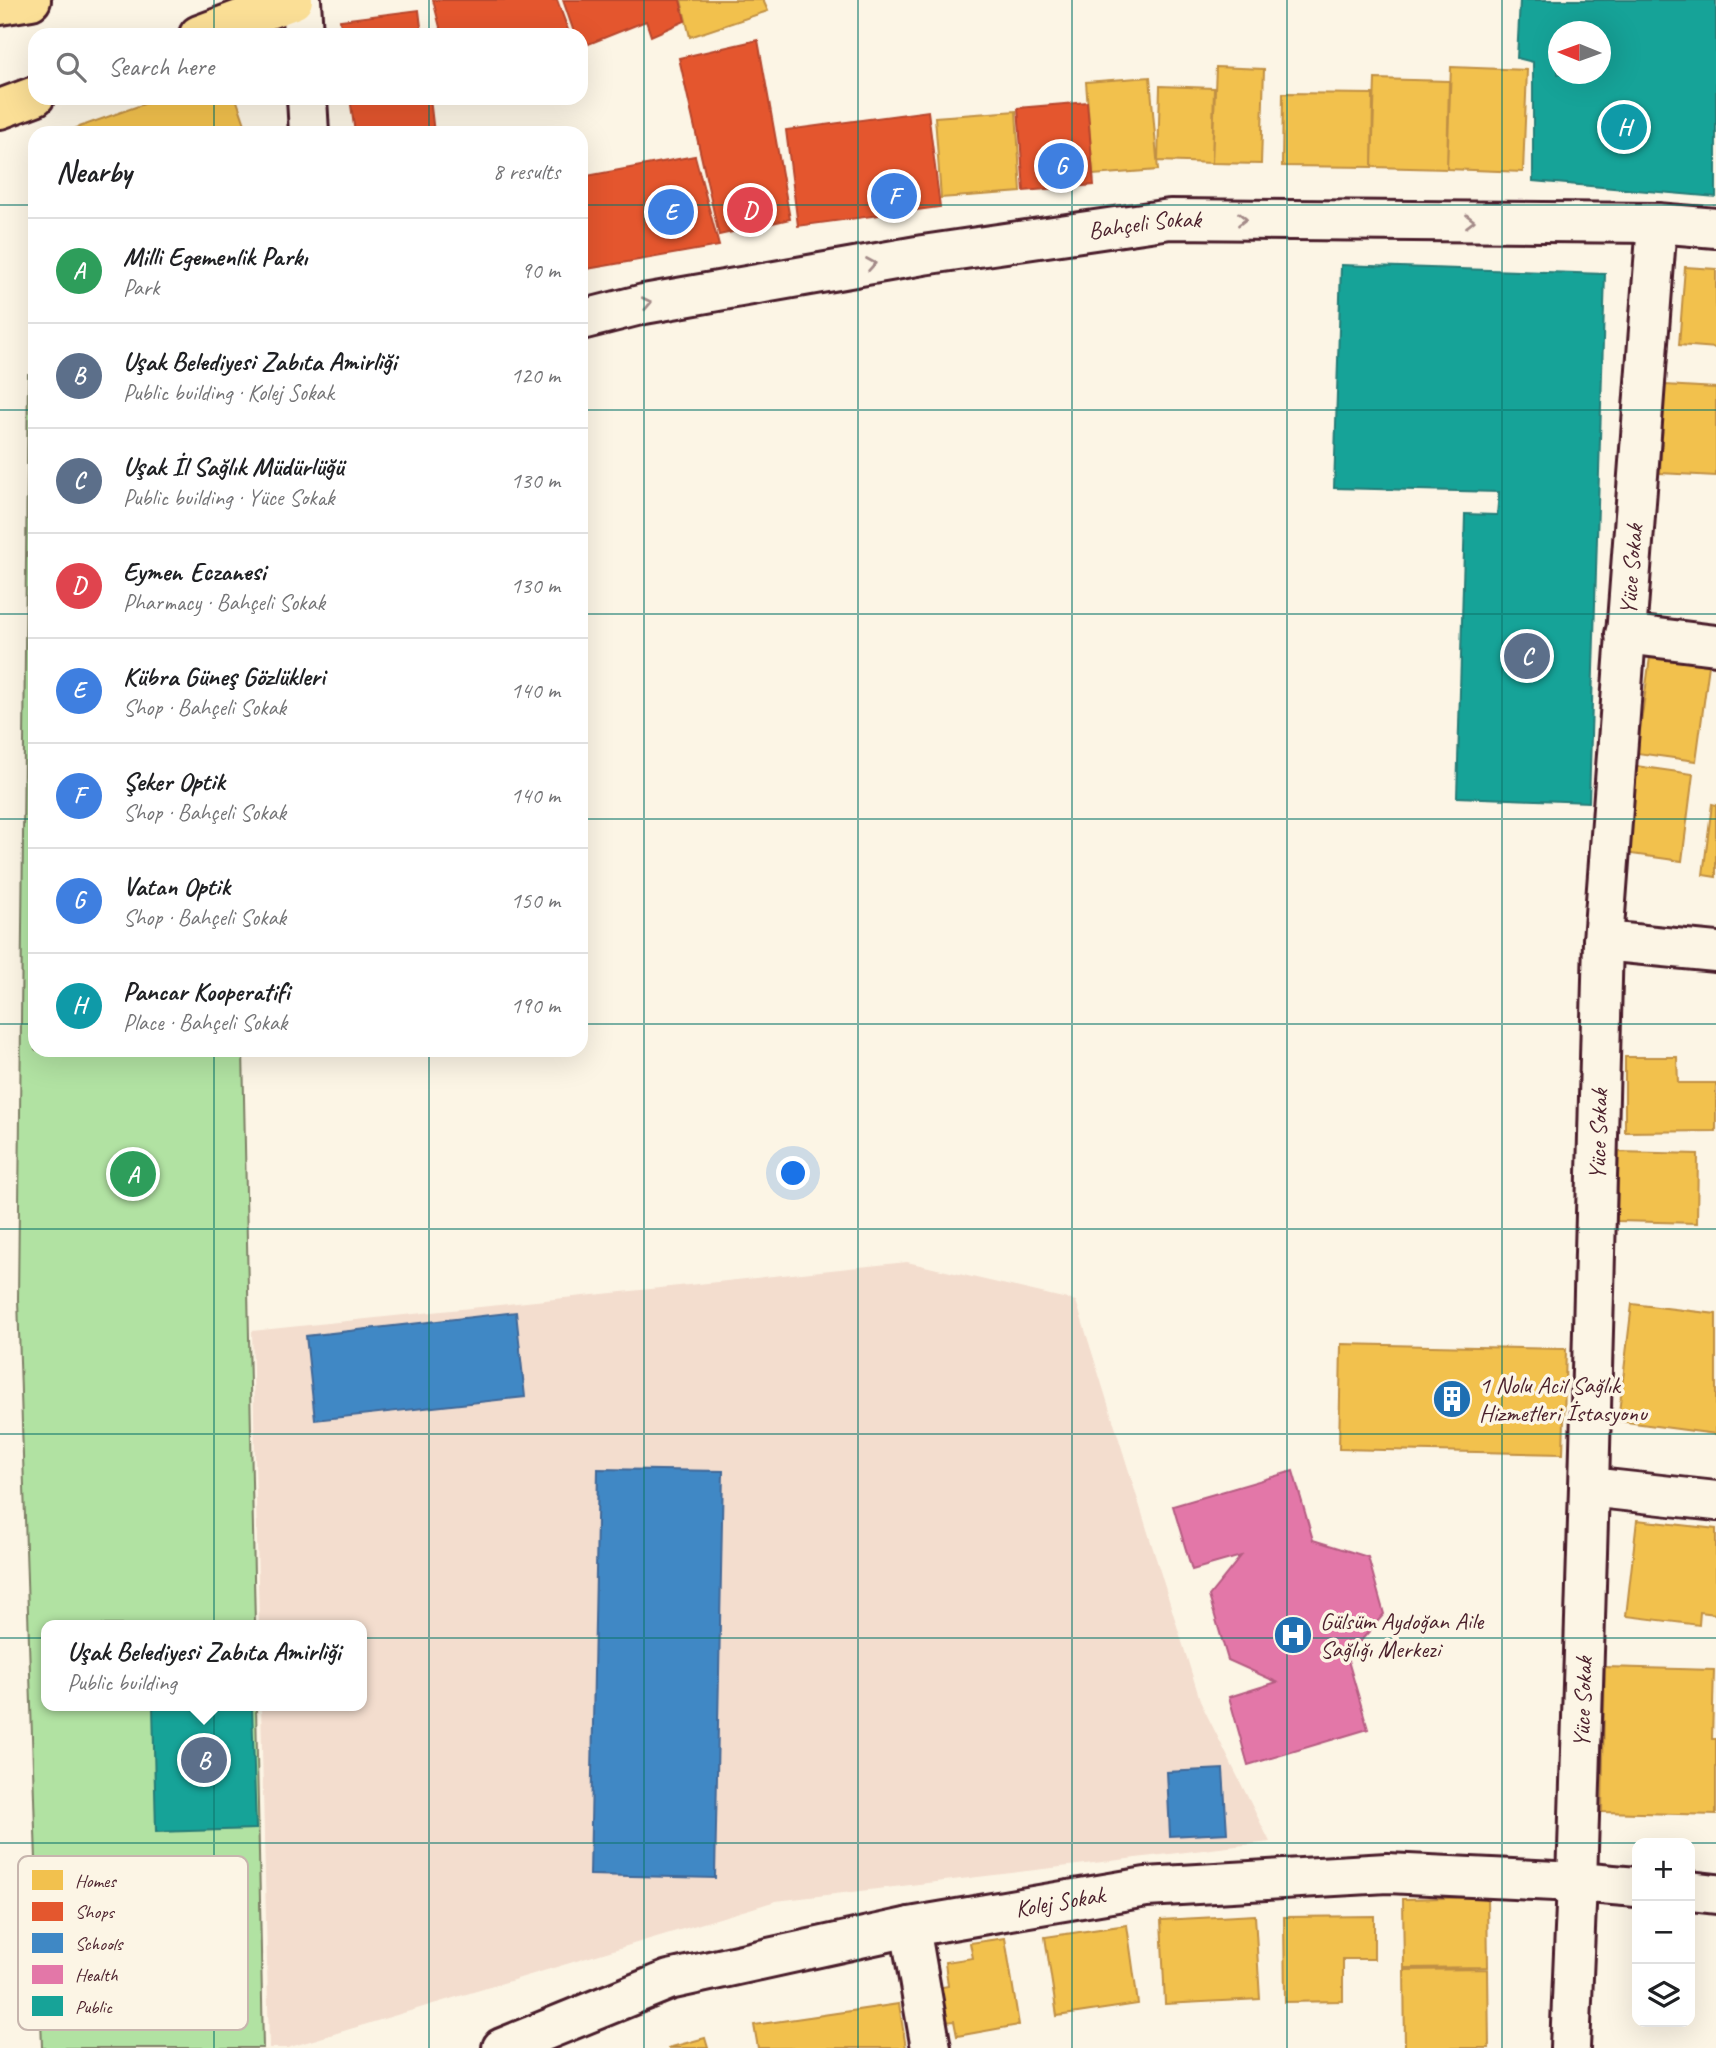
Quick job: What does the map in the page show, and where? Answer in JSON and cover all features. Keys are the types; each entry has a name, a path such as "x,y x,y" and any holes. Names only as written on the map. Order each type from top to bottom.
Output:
{"main road":[{"path":"0,5 32,0"},
{"path":"218,28 293,0"},
{"path":"0,109 28,99"}],"street":[{"path":"301,0 303,28"},
{"path":"307,105 309,126"},
{"name":"Bahçeli Sokak","path":"588,318 643,304 909,257 1170,219 1657,223 1716,228"},
{"name":"Yüce Sokak","path":"1570,2048 1589,1487 1603,941 1657,223"},
{"path":"1625,634 1716,645"},
{"path":"1603,941 1716,952"},
{"path":"1589,1487 1716,1501"},
{"name":"Kolej Sokak","path":"502,2048 669,1980 910,1927 1146,1887 1387,1873 1632,1887"},
{"path":"1695,1892 1716,1894"},
{"path":"910,1927 931,2048"}],"shaded area":[{"path":"907,1262 1076,1301 1201,1703 1270,1842 776,1901 287,2048 269,2048 261,1711 367,1711 367,1620 259,1620 252,1331"}],"green space":[{"path":"28,374 28,1057 243,1057 255,1620 41,1620 41,1711 256,1711 263,2048 42,2048 41,2030 248,2030 248,1856 36,1856 18,1299"}],"building: Homes":[{"path":"681,0 763,0 768,11 690,37"},
{"path":"1216,67 1264,69 1261,164 1212,163"},
{"path":"1451,67 1527,70 1523,172 1447,169"},
{"path":"1150,77 1158,170 1093,175 1086,82"},
{"path":"1375,79 1449,81 1447,169 1372,167"},
{"path":"1160,86 1214,88 1212,163 1158,161"},
{"path":"1283,93 1373,94 1372,167 1282,166"},
{"path":"141,105 238,105 246,126 82,126"},
{"path":"1016,111 1021,192 941,198 935,117"},
{"path":"1685,267 1716,269 1716,348 1679,345"},
{"path":"1665,385 1716,388 1716,476 1660,473"},
{"path":"1650,657 1709,665 1696,761 1637,753"},
{"path":"1636,766 1693,774 1682,861 1624,853"},
{"path":"1712,804 1716,805 1716,877 1703,875"},
{"path":"1625,1057 1677,1057 1678,1083 1716,1083 1716,1131 1625,1132"},
{"path":"1619,1152 1698,1154 1697,1223 1617,1221"},
{"path":"1632,1304 1716,1314 1716,1434 1618,1421"},
{"name":"1 Nolu Acil Sağlık Hizmetleri İstasyonu","path":"1341,1344 1566,1349 1563,1454 1339,1449"},
{"path":"1637,1520 1716,1529 1716,1614 1700,1612 1699,1625 1626,1616"},
{"path":"1605,1667 1714,1670 1712,1739 1716,1739 1716,1815 1602,1812"},
{"path":"1487,1897 1488,1967 1404,1968 1403,1899"},
{"path":"1255,1915 1260,1999 1165,2004 1161,1920"},
{"path":"1374,1916 1374,1959 1343,1959 1343,2001 1285,2002 1284,1917"},
{"path":"1127,1925 1138,2004 1057,2016 1045,1937"},
{"path":"1005,1938 1019,2025 957,2036 954,2021 938,2023 932,1989 948,1986 945,1962 973,1958 970,1943"},
{"path":"1488,1969 1489,2048 1405,2048 1404,1970"},
{"path":"899,2004 906,2048 758,2048 754,2025"},
{"path":"705,2038 708,2048 668,2048"}],"building: Shops":[{"path":"433,0 557,0 567,28 440,28"},
{"path":"563,0 680,0 685,21 651,36 646,21 588,44 588,28 573,28"},
{"path":"419,10 421,28 341,28 340,20"},
{"path":"758,40 790,219 719,235 679,58"},
{"path":"1087,102 1094,185 1024,191 1018,108"},
{"path":"351,105 431,105 433,126 354,126"},
{"path":"928,111 940,207 798,226 786,130"},
{"path":"695,156 719,246 588,269 588,176"}],"building: Schools":[{"path":"516,1312 525,1397 315,1420 306,1336"},
{"path":"598,1469 723,1471 715,1878 590,1875"},
{"path":"1223,1769 1227,1833 1170,1836 1167,1772"}],"building: Health":[{"name":"Gülsüm Aydoğan Aile Sağlığı Merkezi","path":"1293,1471 1313,1540 1368,1557 1384,1614 1347,1657 1368,1729 1248,1765 1229,1697 1277,1682 1228,1660 1209,1596 1241,1556 1192,1570 1173,1506"}],"building: Public":[{"path":"1520,0 1716,0 1716,197 1533,181 1533,62 1517,58"},
{"path":"1341,265 1605,274 1589,802 1457,797 1465,514 1497,515 1499,492 1334,488"},
{"path":"153,1711 252,1711 256,1829 156,1832"}],"place":[{"name":"Pancar Kooperatifi","path":"1624,127"},
{"name":"Vatan Optik","path":"1061,166"},
{"name":"Şeker Optik","path":"894,196"},
{"name":"Eymen Eczanesi","path":"750,210"},
{"name":"Kübra Güneş Gözlükleri","path":"671,212"},
{"name":"Uşak İl Sağlık Müdürlüğü","path":"1527,656"},
{"name":"Milli Egemenlik Parkı","path":"133,1174"},
{"name":"1 Nolu Acil Sağlık Hizmetleri İstasyonu","path":"1452,1399"},
{"name":"Gülsüm Aydoğan Aile Sağlığı Merkezi","path":"1293,1635"},
{"name":"Uşak Belediyesi Zabıta Amirliği","path":"204,1760"}]}
